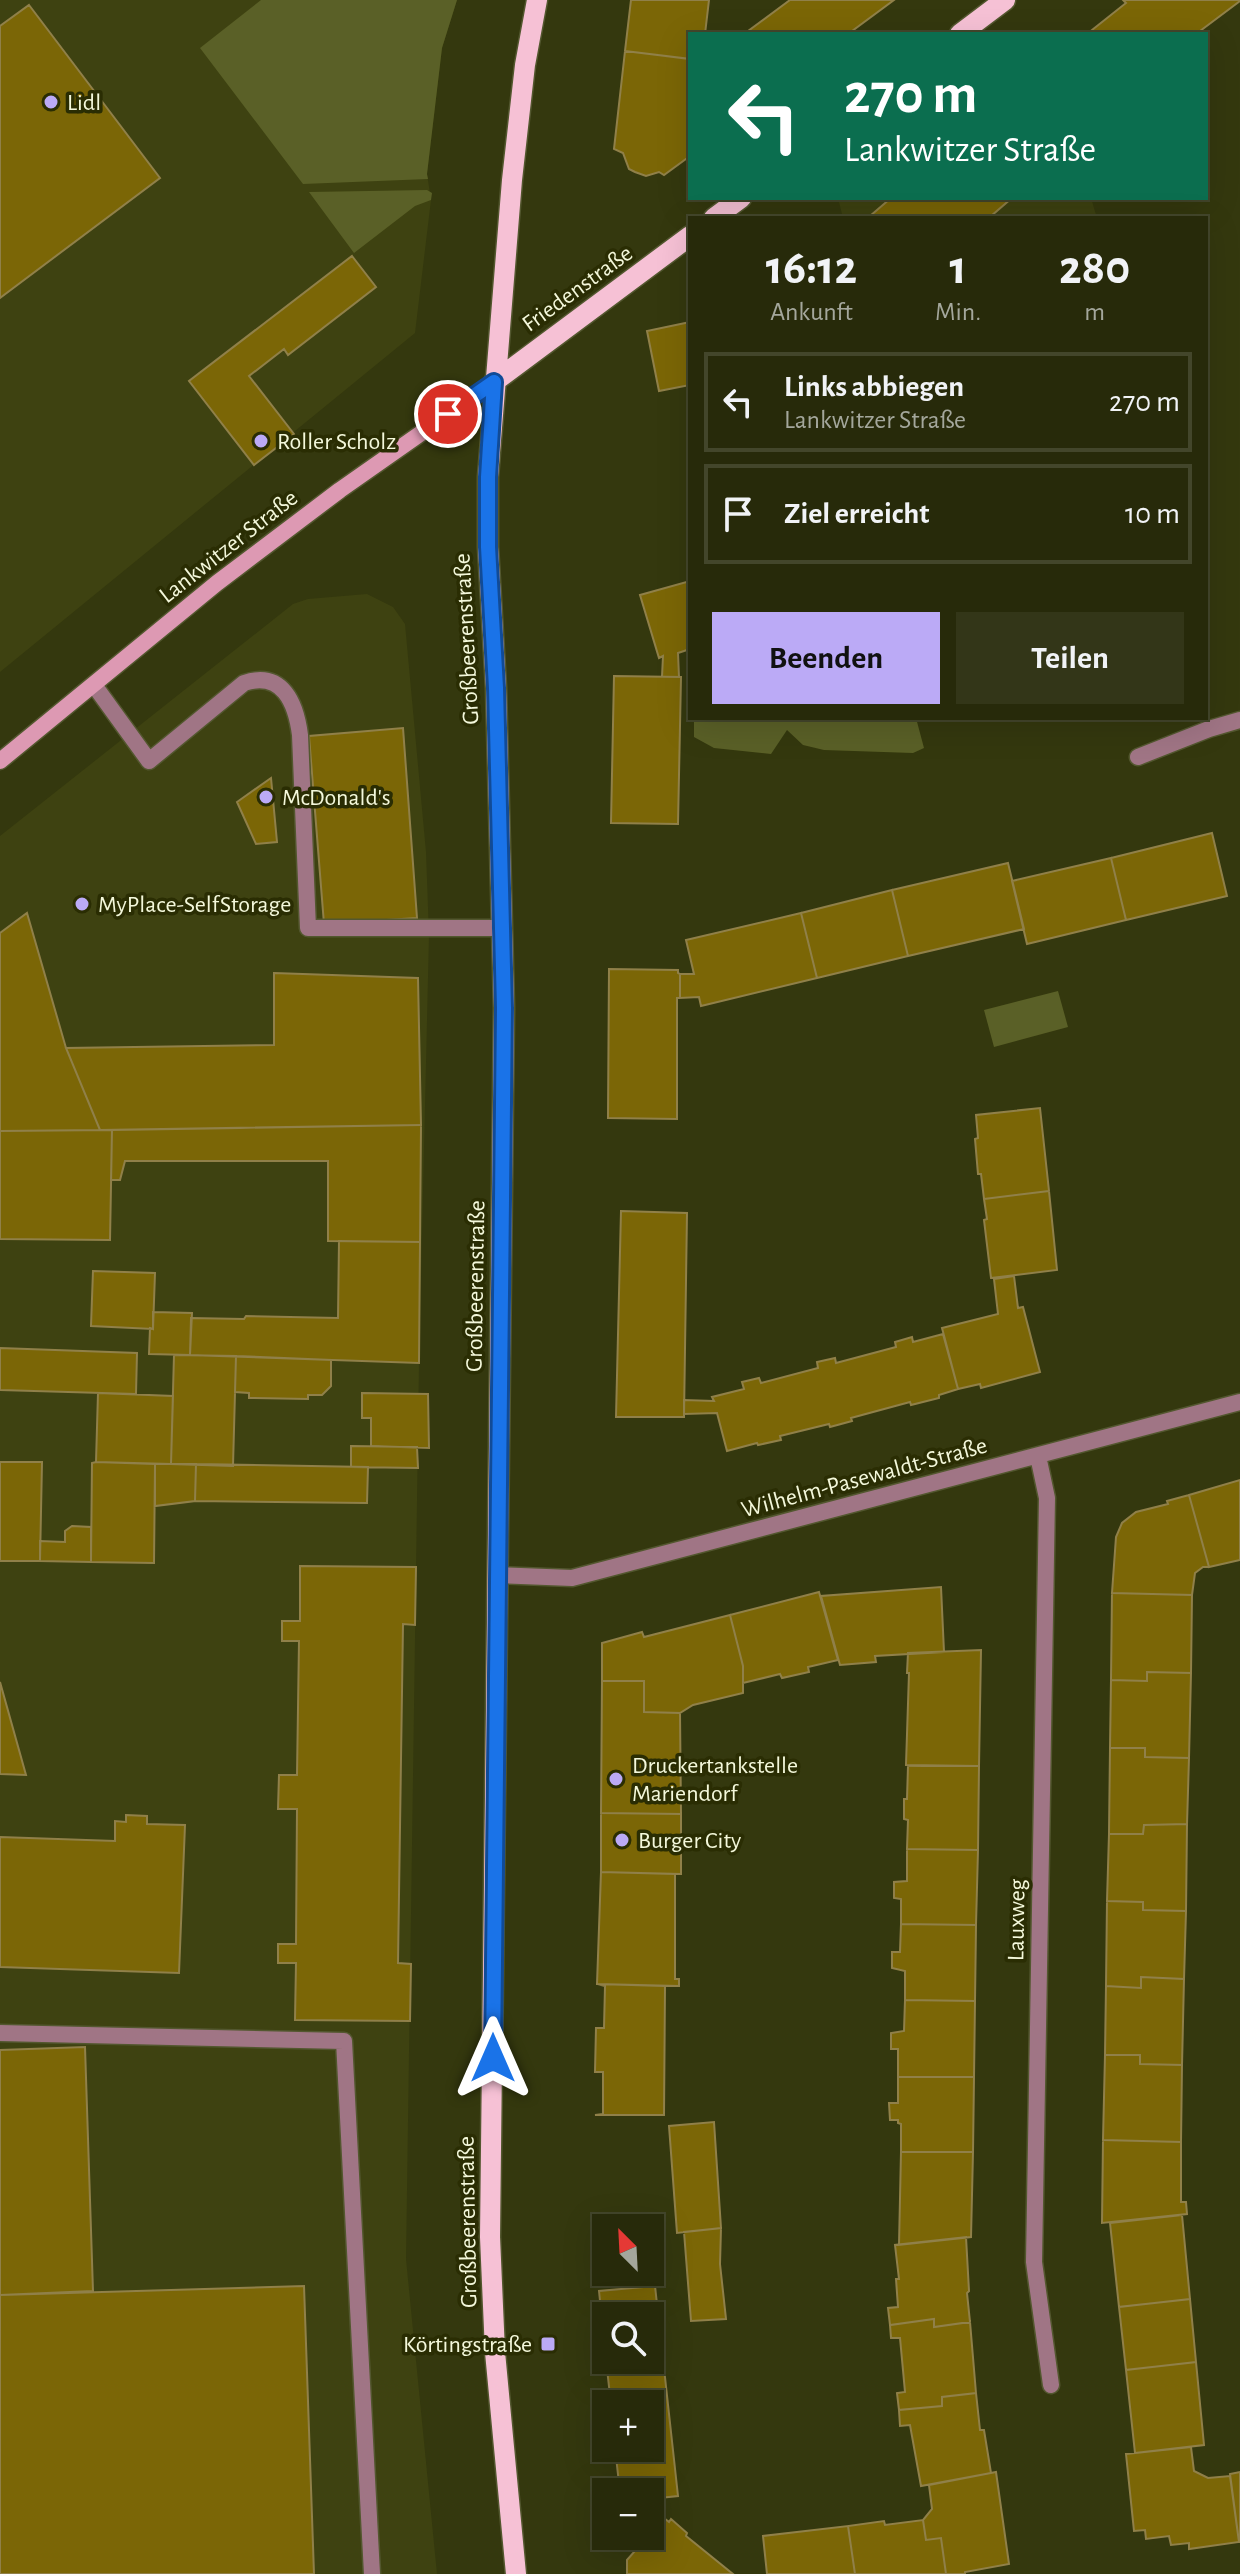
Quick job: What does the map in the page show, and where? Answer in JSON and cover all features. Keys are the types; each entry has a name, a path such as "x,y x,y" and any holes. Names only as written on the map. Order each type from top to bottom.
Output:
{"main road":[{"name":"Großbeerenstraße","path":"516,2574 495,2352 490,2237 504,1008 488,477 515,151 525,65 537,0"},
{"path":"963,32 1005,0"},
{"path":"717,216 738,200"},
{"name":"Friedenstraße","path":"494,382 688,237"},
{"name":"Lankwitzer Straße","path":"0,761 217,583 340,490 494,382"}],"street":[{"path":"94,685 149,761 244,683 269,681 285,692 296,709 300,735 308,928 502,928"},
{"path":"1138,757 1240,720"},
{"name":"Wilhelm-Pasewaldt-Straße","path":"498,1575 572,1578 1240,1402"},
{"name":"Lauxweg","path":"1038,1456 1047,1498 1034,2262 1051,2385"},
{"path":"0,2033 344,2041 372,2574"}],"shaded area":[{"path":"0,0 457,0 442,48 427,174 431,200 415,333 0,672"},
{"path":"261,0 457,0 442,48 428,179 303,184 200,48"},
{"path":"427,190 432,193 431,200 415,206 354,253 309,192"},
{"path":"1092,200 1096,216 842,216 839,202"},
{"path":"367,594 393,607 405,624 426,852 429,935 419,1363 406,2259 437,2574 0,2574 0,836 293,604 308,599"},
{"path":"694,720 917,720 924,748 913,753 824,750 803,745 787,730 771,754 714,748 694,737"},
{"path":"1058,991 1068,1027 994,1047 984,1010"}],"building":[{"path":"631,0 709,0 705,32 688,32 688,59 625,51"},
{"path":"790,0 894,0 851,32 747,32"},
{"path":"1123,0 1240,0 1199,32 1090,32 1126,3"},
{"name":"Lidl","path":"29,5 160,178 0,298 0,26"},
{"path":"625,51 688,59 688,157 664,175 659,172 646,176 629,169 623,153 614,149"},
{"path":"889,200 1010,200 991,216 870,216"},
{"path":"352,256 376,287 288,355 284,349 249,376 294,434 254,465 189,381"},
{"path":"688,322 688,385 659,391 647,331"},
{"path":"688,582 688,650 678,653 679,677 662,677 663,656 659,658 640,595"},
{"path":"614,676 681,677 678,824 611,823"},
{"path":"403,728 417,918 324,924 309,736"},
{"path":"271,778 277,842 256,844 237,802"},
{"path":"1212,833 1227,896 1126,920 1111,858"},
{"path":"1111,858 1126,920 1027,944 1012,881"},
{"path":"1008,863 1024,929 908,956 892,890"},
{"path":"892,890 908,956 817,978 801,913"},
{"path":"27,913 66,1048 100,1130 0,1131 0,933"},
{"path":"801,913 817,978 701,1006 699,997 680,998 680,974 694,974 686,940"},
{"path":"609,969 678,970 680,974 680,998 677,998 677,1119 608,1118"},
{"path":"274,973 418,978 421,1125 100,1130 66,1048 274,1045"},
{"path":"1040,1108 1049,1191 984,1199 981,1174 978,1174 976,1115"},
{"path":"421,1125 420,1242 328,1241 328,1161 125,1161 120,1180 111,1180 112,1130"},
{"path":"112,1130 110,1240 0,1239 0,1131"},
{"path":"1049,1191 1057,1270 991,1278 984,1199"},
{"path":"621,1211 687,1213 684,1417 616,1417"},
{"path":"339,1241 420,1242 419,1363 190,1355 191,1318 338,1318"},
{"path":"93,1271 155,1273 153,1329 91,1326"},
{"path":"1014,1276 1018,1308 1023,1307 1040,1372 981,1388 980,1384 958,1389 942,1328 998,1314 994,1279"},
{"path":"153,1312 192,1313 190,1355 149,1354"},
{"path":"943,1334 958,1389 939,1395 939,1398 911,1405 910,1402 830,1427 829,1424 780,1436 781,1440 727,1451 717,1413 684,1414 684,1400 714,1401 712,1397 744,1389 742,1382 759,1378 761,1383 818,1368 817,1362 835,1358 836,1363 896,1347 895,1342 912,1337 913,1342"},
{"path":"0,1348 137,1353 136,1394 0,1390"},
{"path":"174,1355 236,1356 233,1466 171,1464"},
{"path":"236,1356 331,1360 331,1386 322,1395 308,1395 308,1399 249,1398 249,1393 235,1392"},
{"path":"98,1393 173,1396 171,1464 96,1462"},
{"path":"362,1393 428,1394 429,1448 371,1446 371,1418 362,1418"},
{"path":"351,1446 417,1447 418,1468 351,1467"},
{"path":"0,1462 42,1462 40,1561 0,1561"},
{"path":"92,1463 155,1464 154,1563 91,1562"},
{"path":"155,1464 196,1464 195,1501 155,1506"},
{"path":"196,1464 368,1467 367,1503 195,1501"},
{"path":"1240,1480 1240,1560 1209,1567 1189,1495"},
{"path":"1189,1495 1209,1567 1195,1573 1192,1595 1112,1593 1116,1537 1122,1523 1136,1512"},
{"path":"72,1526 91,1527 91,1562 40,1561 40,1541 65,1542 65,1531"},
{"path":"300,1566 416,1567 415,1625 403,1624 398,1963 411,1964 410,2021 295,2020 296,1963 278,1963 278,1944 296,1944 297,1809 278,1809 279,1775 297,1775 299,1641 282,1641 282,1621 300,1621"},
{"path":"941,1587 944,1652 875,1656 876,1662 840,1665 821,1596"},
{"path":"819,1592 838,1660 808,1667 809,1672 782,1678 780,1674 743,1683 743,1666 730,1615"},
{"path":"1112,1593 1192,1595 1191,1673 1147,1672 1147,1681 1111,1680"},
{"path":"730,1615 743,1666 743,1693 693,1705 680,1713 644,1712 644,1681 602,1681 602,1643 642,1632 644,1637"},
{"path":"981,1650 979,1766 906,1765 908,1653"},
{"path":"1147,1672 1191,1673 1189,1758 1145,1757 1145,1748 1110,1748 1111,1680 1147,1681"},
{"path":"602,1681 644,1681 644,1712 680,1713 681,1814 601,1813"},
{"path":"0,1682 26,1775 0,1774"},
{"path":"1110,1748 1145,1748 1145,1757 1189,1758 1187,1824 1144,1825 1143,1834 1109,1834"},
{"path":"908,1766 979,1766 978,1850 907,1849 908,1820 904,1819 904,1799 907,1799"},
{"path":"601,1813 681,1814 681,1874 601,1872"},
{"path":"126,1815 147,1816 147,1824 185,1825 179,1973 0,1967 0,1837 115,1841 115,1821 126,1822"},
{"path":"1187,1824 1186,1911 1143,1910 1143,1902 1107,1901 1109,1834 1143,1834 1144,1825"},
{"path":"907,1849 978,1850 976,1925 901,1924 901,1899 894,1898 894,1882 907,1881"},
{"path":"601,1872 675,1874 675,1979 679,1979 679,1986 597,1984"},
{"path":"1107,1901 1143,1902 1143,1910 1186,1911 1184,1979 1141,1977 1141,1988 1106,1986"},
{"path":"901,1924 976,1925 975,2001 905,2000 905,1971 892,1968 892,1952 900,1952"},
{"path":"1141,1977 1184,1979 1182,2065 1140,2064 1140,2055 1105,2055 1106,1986 1141,1988"},
{"path":"597,1984 665,1986 664,2115 595,2115 603,2114 603,2072 595,2072 596,2028 604,2028 605,1986"},
{"path":"905,2000 975,2001 974,2077 898,2077 898,2049 891,2049 891,2033 904,2031"},
{"path":"85,2047 93,2291 0,2295 0,2050"},
{"path":"1105,2055 1140,2055 1140,2064 1182,2065 1181,2142 1103,2140"},
{"path":"898,2077 974,2077 973,2152 901,2152 901,2124 898,2120 890,2120 889,2103 898,2103"},
{"path":"714,2122 721,2228 677,2233 669,2126"},
{"path":"1103,2140 1181,2142 1181,2202 1186,2202 1187,2214 1102,2223"},
{"path":"901,2152 973,2152 971,2237 899,2245"},
{"path":"1182,2215 1190,2299 1119,2307 1110,2223"},
{"path":"721,2228 720,2264 726,2319 691,2321 684,2232"},
{"path":"966,2237 970,2322 934,2327 934,2319 890,2325 888,2308 898,2307 895,2245"},
{"path":"304,2286 314,2574 0,2574 0,2295"},
{"path":"655,2286 657,2302 600,2302 599,2291"},
{"path":"1190,2299 1196,2362 1126,2370 1119,2307"},
{"path":"934,2319 934,2327 970,2322 976,2393 942,2397 942,2406 899,2410 897,2393 905,2392 900,2338 891,2338 890,2325"},
{"path":"1196,2362 1204,2445 1135,2453 1126,2370"},
{"path":"664,2368 678,2496 664,2498 664,2478 618,2478 617,2462 664,2462 664,2390 609,2390 608,2374 664,2374"},
{"path":"976,2393 980,2430 984,2430 991,2473 921,2486 910,2425 900,2426 899,2410 942,2406 942,2397"},
{"path":"1191,2447 1194,2471 1208,2478 1230,2476 1239,2542 1189,2549 1189,2543 1171,2545 1169,2536 1146,2539 1145,2530 1134,2531 1126,2454"},
{"path":"996,2472 1009,2564 965,2574 946,2574 941,2538 926,2540 923,2520 932,2509 929,2485"},
{"path":"1240,2472 1240,2542 1239,2542 1230,2474"},
{"path":"664,2518 669,2522 671,2519 687,2533 686,2536 733,2574 627,2574 627,2560 635,2551 664,2550"},
{"path":"923,2520 926,2540 941,2538 946,2574 855,2574 848,2526"},
{"path":"848,2526 855,2574 767,2574 763,2536"}],"place":[{"name":"Lidl","path":"51,102"},
{"name":"Roller Scholz","path":"261,441"},
{"name":"McDonald's","path":"266,797"},
{"name":"MyPlace-SelfStorage","path":"82,904"},
{"name":"Druckertankstelle Mariendorf","path":"616,1779"},
{"name":"Burger City","path":"622,1840"},
{"name":"Körtingstraße","path":"548,2344"}],"route":[{"path":"448,414 494,382 488,477 488,547 496,688 504,1008 493,2058"}]}
